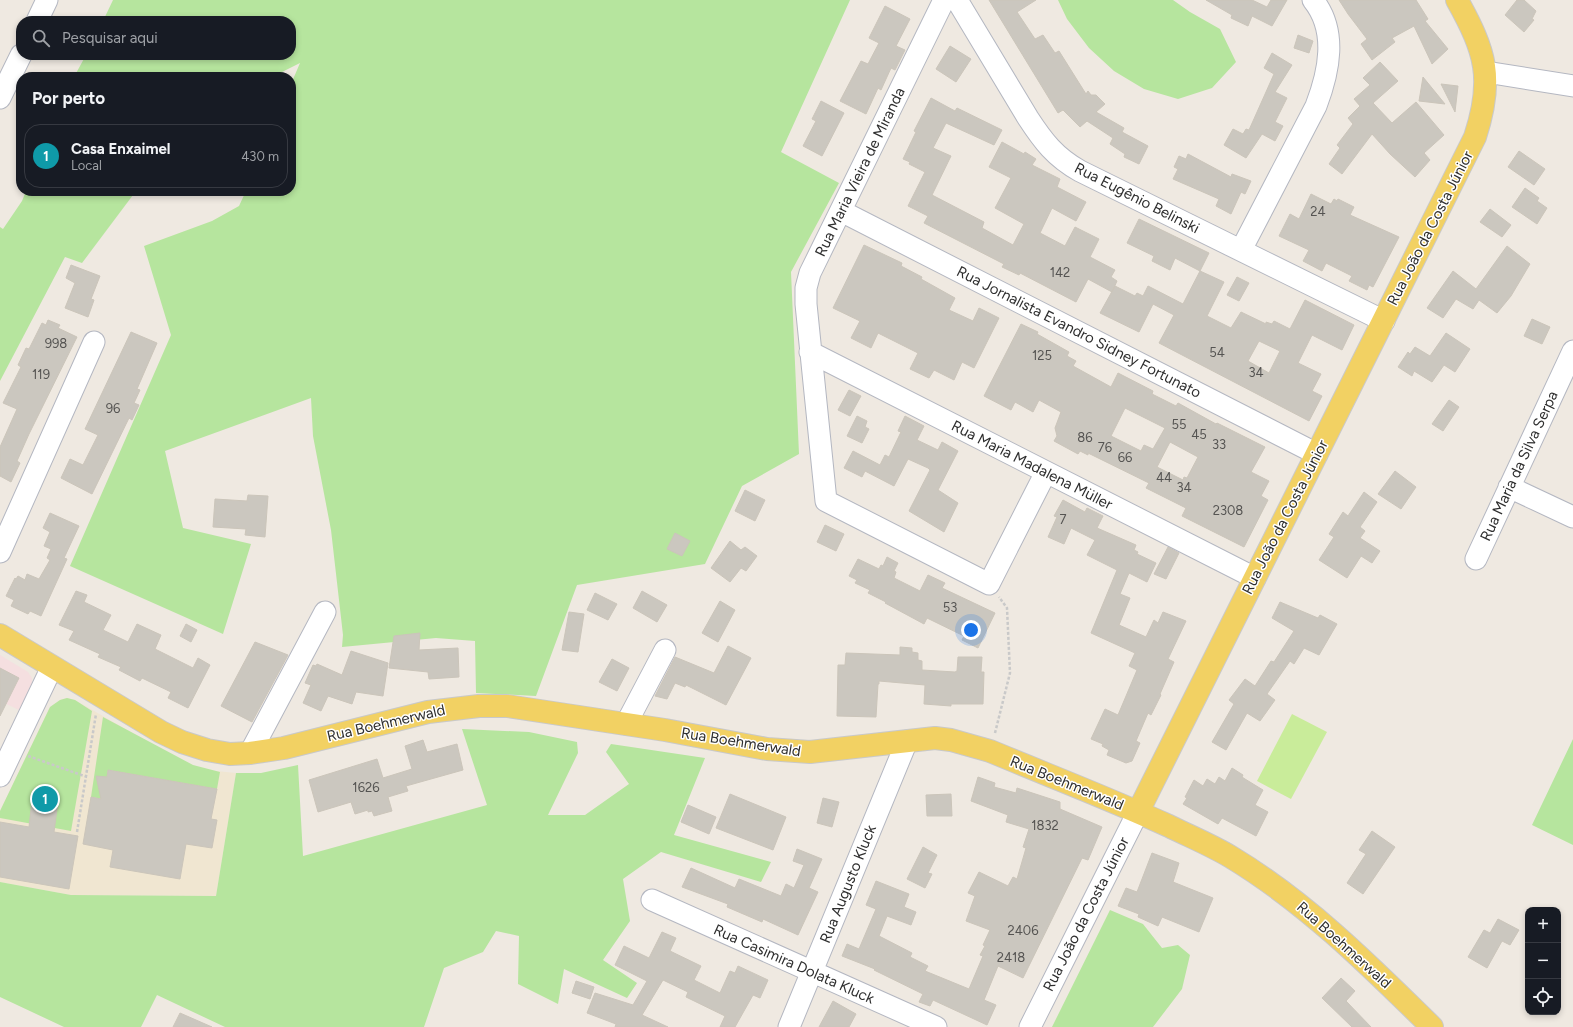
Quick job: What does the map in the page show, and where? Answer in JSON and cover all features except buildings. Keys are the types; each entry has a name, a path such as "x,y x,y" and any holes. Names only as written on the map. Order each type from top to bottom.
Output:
{"main road":[{"name":"Rua João da Costa Júnior","path":"1138,812 1475,137 1486,94 1486,72 1477,39 1457,0"},
{"name":"Rua Boehmerwald","path":"0,635 99,695 182,742 207,750 230,754 250,753 284,748 410,716 450,708 508,706 626,724 767,749 810,752 837,750 907,740 935,738 951,740 990,751 1138,812 1230,856 1280,890 1348,945 1432,1027"}],"street":[{"path":"39,16 47,0"},
{"name":"Rua Maria Vieira de Miranda","path":"944,0 810,273 806,288 810,352 826,501 989,584"},
{"name":"Rua Eugênio Belinski","path":"957,0 1038,134 1058,157 1080,171 1384,321"},
{"path":"1241,250 1316,106 1324,84 1330,47 1328,30 1321,10 1313,0"},
{"path":"0,98 19,60"},
{"path":"1486,72 1573,86"},
{"name":"Rua Jornalista Evandro Sidney Fortunato","path":"841,211 1317,454"},
{"path":"0,552 94,342"},
{"name":"Rua Maria da Silva Serpa","path":"1476,559 1573,350"},
{"name":"Rua Maria Madalena Müller","path":"810,352 1255,578"},
{"path":"989,584 1046,472"},
{"path":"1509,487 1573,517"},
{"path":"250,753 325,612"},
{"path":"626,724 665,650"},
{"path":"0,776 52,667"},
{"name":"Rua Augusto Kluck","path":"789,1027 907,740"},
{"name":"Rua João da Costa Júnior","path":"1030,1027 1138,812"},
{"name":"Rua Casimira Dolata Kluck","path":"652,900 936,1027"}],"path":[{"path":"989,584 1007,608 1010,673 999,721 990,751"},
{"path":"77,832 99,695"},
{"path":"12,750 87,777"}],"shaded area":[{"path":"0,655 28,672 32,678 32,684 19,710 0,701"},
{"path":"67,698 75,700 169,754 193,765 206,770 236,773 216,896 71,895 0,882 0,811 50,707 60,700"}],"green space":[{"path":"113,0 850,0 781,152 839,183 791,272 799,454 742,486 705,564 577,585 536,696 476,693 475,641 436,638 342,647 343,635 331,530 313,436 311,398 165,451 183,528 251,544 223,634 70,566 171,335 144,246 212,221 239,206 244,196 296,196 296,72 300,63 282,72 77,72 83,60 296,60 296,16 105,16"},
{"path":"1058,0 1173,0 1190,12 1220,29 1236,62 1212,88 1178,99 1144,89 1114,71 1089,48 1067,19"},
{"path":"24,196 132,196 82,263 65,257 0,381 0,227 3,229"},
{"path":"67,698 75,700 92,711 71,831 0,818 0,811 50,707 60,700"},
{"path":"1292,714 1327,732 1291,799 1257,781"},
{"path":"103,717 193,765 220,772 217,789 108,770 103,799 91,797"},
{"path":"462,729 529,732 577,742 578,753 548,815 585,815 629,784 606,752 611,744 705,758 674,835 771,862 761,882 661,852 623,879 630,921 603,960 637,983 627,998 564,969 558,1004 518,984 519,936 496,931 483,952 444,968 424,1027 225,1027 157,995 141,1027 64,1027 0,997 0,882 71,895 216,896 236,773 261,773 298,765 303,856 487,805"},
{"path":"1573,739 1573,845 1532,825"},
{"path":"1110,910 1143,924 1162,948 1178,945 1190,955 1182,989 1153,1027 1052,1027"}],"place":[{"name":"Casa Enxaimel","path":"45,799"}]}
